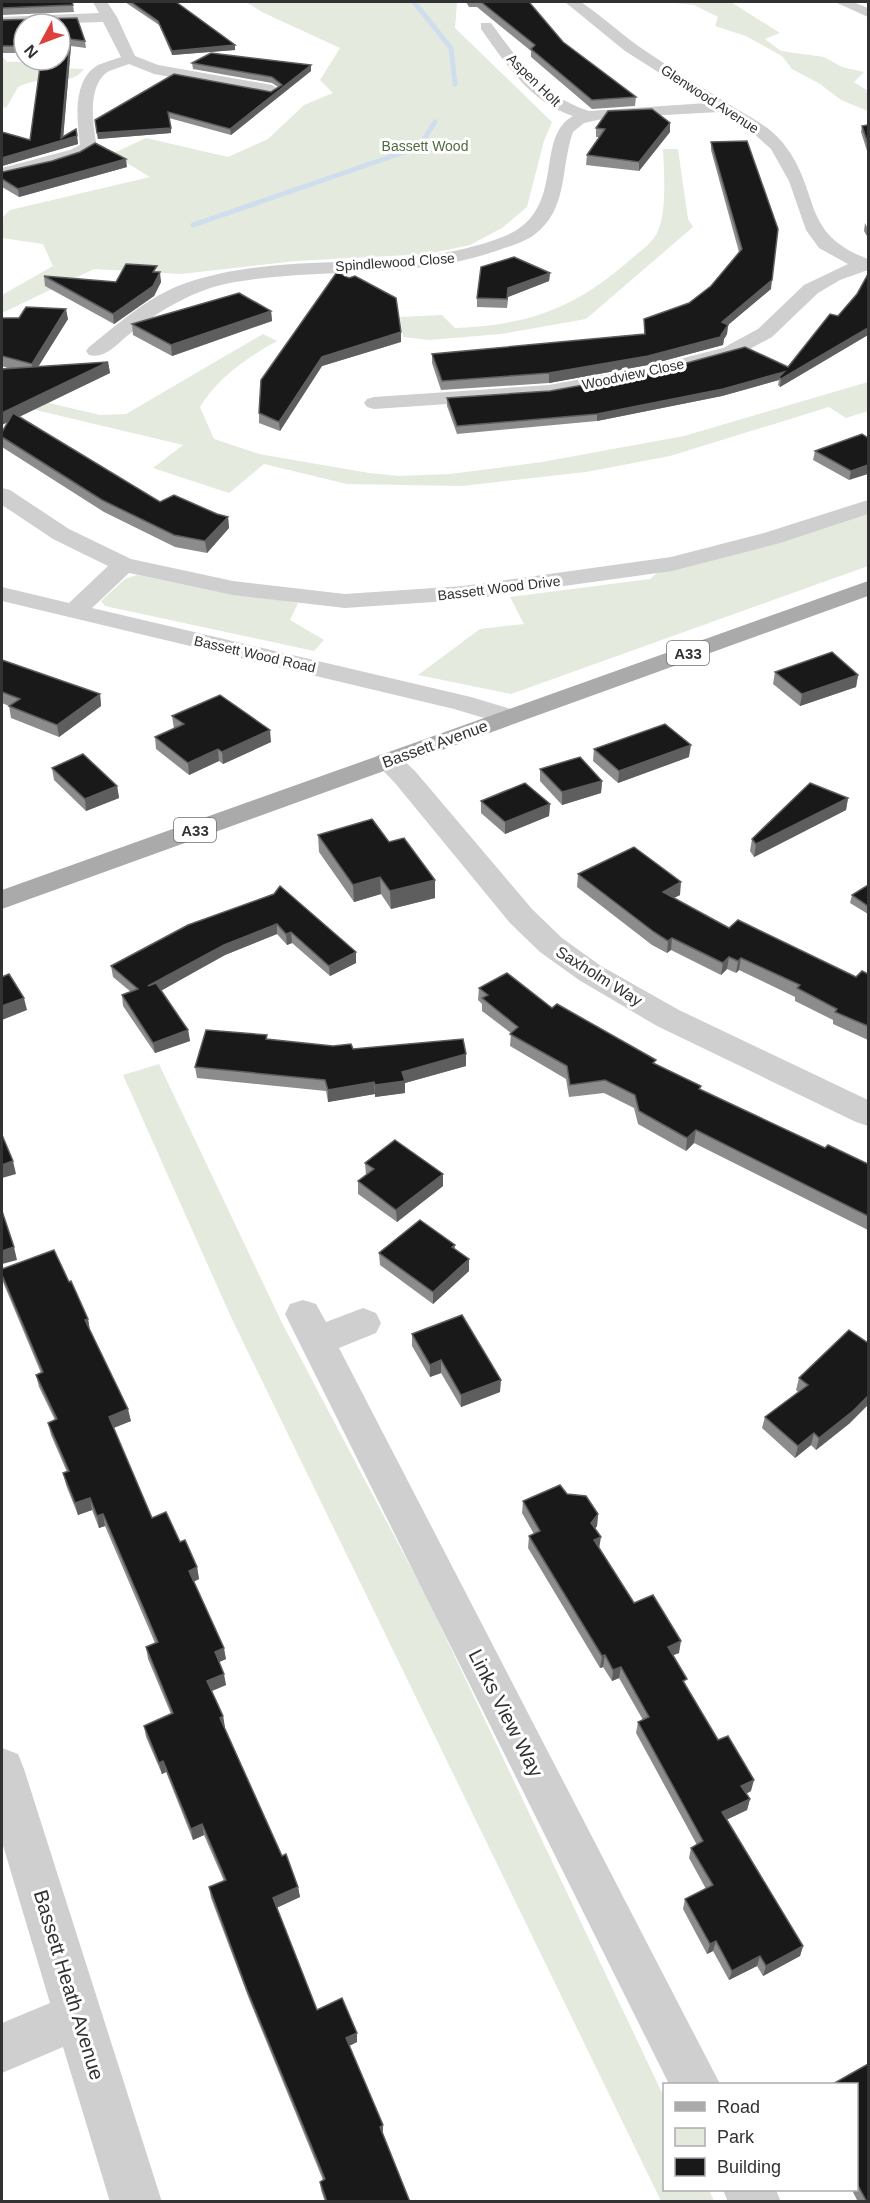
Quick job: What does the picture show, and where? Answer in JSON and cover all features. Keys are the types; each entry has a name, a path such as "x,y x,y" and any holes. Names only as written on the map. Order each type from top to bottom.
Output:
{"main road":[{"name":"Bassett Avenue","path":"2,900 868,588"}],"street":[{"path":"100,2 110,17 119,44 129,59 154,69 272,90"},
{"name":"Glenwood Avenue","path":"572,2 594,16 618,39 745,119 776,145 792,167 810,226 822,241 840,253 866,264"},
{"path":"842,2 868,13"},
{"path":"2,21 110,17"},
{"name":"Aspen Holt","path":"483,29 511,62 554,104 568,111 588,116"},
{"path":"2,173 76,154 89,147 86,123 89,82 102,69 129,59"},
{"path":"588,116 724,107"},
{"name":"Spindlewood Close","path":"97,343 171,297 212,282 271,270 455,259 490,250 519,237 552,203 565,131 588,116"},
{"name":"Woodview Close","path":"374,403 549,391 649,373 730,352 765,333 811,289 832,276 866,264"},
{"name":"Bassett Wood Drive","path":"2,495 61,534 124,565 178,578 289,596 345,601 403,599 672,564 772,538 868,507"},
{"path":"74,611 124,565"},
{"name":"Bassett Wood Road","path":"2,594 462,703 508,717"},
{"name":"Saxholm Way","path":"388,761 405,777 521,916 551,945 590,974 668,1018 868,1114"},
{"name":"Links View Way","path":"363,1323 310,1327 694,2083"},
{"name":"Bassett Heath Avenue","path":"2,1769 136,2202"},
{"path":"2,2048 79,2014"}],"green space":[{"name":"Bassett Wood","path":"246,2 457,2 455,28 552,122 544,141 527,207 502,228 470,245 428,254 295,261 181,274 94,269 2,313 2,295 53,266 43,244 2,238 2,218 10,210 150,177 112,154 146,138 228,157 268,139 304,105 333,93 320,80 340,48 264,13"},
{"path":"665,2 731,2 780,33 765,39 781,51 824,57 842,67 864,72 854,82 868,91 868,111 841,100 820,84 792,69 782,56 746,36 715,26 718,17 694,5"},
{"path":"2,59 12,62 12,72 72,72 72,68 84,69 69,79 37,81 18,87 6,108 2,107"},
{"path":"663,149 678,149 688,219 693,227 586,319 501,334 429,340 403,337 400,317 442,315 455,328 505,323 549,311 589,291 609,277 646,247 658,231 664,202"},
{"path":"263,334 277,341 234,369 215,387 200,407 214,439 259,454 369,473 399,476 450,474 542,462 684,436 868,382 868,411 846,418 829,407 670,456 586,472 462,486 347,484 264,464 229,493 153,468 183,445 2,402 2,392 100,415 126,414"},
{"path":"868,512 868,566 511,694 418,675 480,629 524,624 510,597 650,579 659,571 800,536"},
{"path":"137,575 210,590 298,603 290,620 324,640 314,651 105,606 101,601 125,579"},
{"path":"159,1064 282,1323 426,1596 663,2095 663,2191 709,2191 714,2201 661,2201 231,1317 123,1075"}],"building":[{"path":"2,2 72,2 73,5 2,8"},
{"path":"131,2 176,2 235,45 172,51 158,21"},
{"path":"481,2 529,2 563,42 636,97 592,100 531,49 535,45"},
{"path":"72,18 77,18 85,41 72,39"},
{"path":"2,20 12,20 12,46 2,46"},
{"path":"211,53 311,65 230,129 168,112 171,128 97,133 95,120 174,74 271,92 282,85 272,77 192,63"},
{"path":"39,72 67,72 61,138 76,129 77,136 2,158 2,132 30,140"},
{"path":"652,109 670,123 639,162 587,155 605,129 596,128 608,111"},
{"path":"868,125 868,144 862,126"},
{"path":"747,141 778,229 772,280 722,322 728,325 721,335 724,336 648,356 549,373 442,381 432,354 645,334 644,319 689,303 711,286 742,249 711,142"},
{"path":"95,143 126,159 18,189 2,179 2,172 52,161 80,152"},
{"path":"514,257 550,273 508,288 507,299 477,298 481,267"},
{"path":"126,264 157,266 153,272 160,272 153,286 113,314 44,276 116,282"},
{"path":"337,272 349,278 355,276 396,298 401,332 322,357 279,422 259,413 261,380"},
{"path":"868,274 868,328 781,379 779,377 784,372 723,389 597,414 457,426 447,398 550,391 650,373 745,347 788,367 830,314 838,316 857,294"},
{"path":"239,293 271,311 171,345 132,324"},
{"path":"26,307 66,309 32,364 2,356 2,318 19,318"},
{"path":"108,362 2,413 2,369"},
{"path":"13,413 160,502 174,495 228,517 205,541 174,535 102,500 2,437 2,432"},
{"path":"862,434 868,438 868,465 851,471 815,451"},
{"path":"832,652 858,675 802,694 775,672"},
{"path":"2,660 100,694 57,725 9,706 20,699 2,692"},
{"path":"220,695 270,730 222,752 218,749 188,763 155,737 184,724 172,716"},
{"path":"665,724 691,745 619,771 594,749"},
{"path":"83,754 117,786 85,799 52,768"},
{"path":"580,757 602,781 562,792 540,769"},
{"path":"525,783 550,804 505,822 481,801"},
{"path":"810,783 848,798 756,844 752,839"},
{"path":"372,819 389,842 404,838 435,880 390,891 380,877 353,885 318,835"},
{"path":"634,847 681,882 663,892 729,928 738,920 856,977 862,971 868,974 868,1026 835,1012 837,1009 797,988 800,985 741,958 738,961 729,957 723,963 672,938 668,941 578,874"},
{"path":"868,885 868,906 852,895"},
{"path":"280,886 356,952 329,966 291,932 286,934 277,924 224,945 148,986 156,983 188,1030 153,1043 122,995 138,989 111,966 188,925 274,894"},
{"path":"507,973 552,1008 557,1004 656,1060 653,1063 701,1086 699,1089 825,1148 828,1145 868,1164 868,1216 696,1130 687,1138 639,1111 635,1095 605,1080 570,1085 567,1066 510,1034 518,1027 482,998 488,995 479,988"},
{"path":"9,974 24,998 2,1006 2,977"},
{"path":"206,1030 267,1035 266,1039 333,1046 351,1044 353,1049 463,1039 466,1054 402,1072 405,1081 375,1085 374,1082 328,1090 325,1080 195,1067"},
{"path":"2,1135 13,1161 2,1165"},
{"path":"395,1140 443,1174 396,1210 358,1181 374,1169 365,1163"},
{"path":"2,1211 14,1247 2,1251"},
{"path":"420,1220 455,1245 452,1247 469,1259 433,1292 379,1253"},
{"path":"54,1250 69,1282 71,1281 88,1319 85,1320 128,1409 109,1417 152,1518 166,1512 180,1542 185,1540 197,1567 189,1571 224,1648 215,1652 224,1674 207,1681 223,1716 220,1718 282,1856 286,1854 298,1887 273,1898 317,2010 342,1998 357,2033 346,2038 383,2125 380,2127 410,2202 327,2202 320,2182 325,2179 247,1990 209,1887 226,1880 202,1824 191,1829 163,1761 159,1763 144,1726 173,1713 146,1647 158,1642 103,1514 97,1516 90,1498 75,1503 63,1473 69,1471 48,1423 57,1419 36,1375 43,1372 2,1275 2,1269"},
{"path":"462,1315 501,1380 461,1395 441,1360 430,1365 412,1334"},
{"path":"849,1330 868,1343 868,1396 819,1438 814,1433 798,1446 765,1417 808,1385 799,1378"},
{"path":"560,1485 567,1494 586,1496 598,1514 591,1523 601,1537 594,1540 634,1603 653,1595 681,1641 668,1647 687,1679 683,1681 718,1740 728,1736 754,1780 741,1786 750,1799 722,1812 803,1946 766,1966 760,1956 732,1971 716,1941 710,1944 685,1899 713,1885 691,1848 703,1841 638,1722 649,1717 621,1667 613,1670 605,1655 602,1656 529,1536 540,1531 523,1501"},
{"path":"868,2064 868,2202 858,2186 858,2083 835,2083"}],"waterway":[{"path":"414,2 451,48 455,84"},
{"path":"193,225 419,147 435,122"}]}
